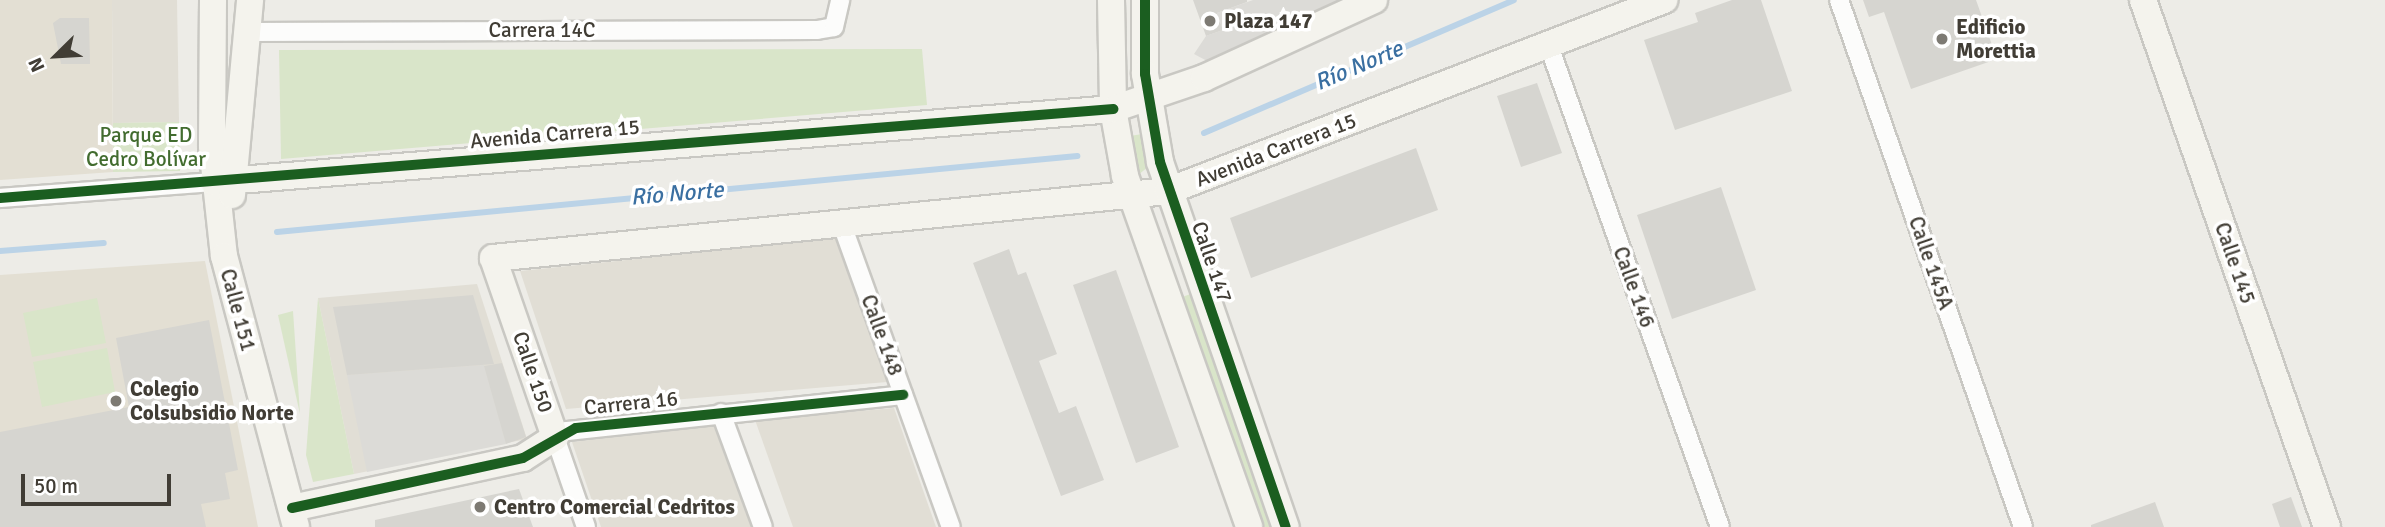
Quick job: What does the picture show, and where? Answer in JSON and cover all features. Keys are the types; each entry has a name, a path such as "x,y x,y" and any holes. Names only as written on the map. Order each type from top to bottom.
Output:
{"street":[{"name":"Calle 151","path":"213,0 224,181 224,256 294,518"},
{"name":"Calle 151","path":"224,181 249,32 250,0"},
{"name":"Carrera 14C","path":"249,32 834,27 839,0"},
{"path":"1111,0 1113,109 1131,196 1249,527"},
{"name":"Calle 147","path":"1145,0 1148,101 1168,191 1286,527"},
{"name":"Avenida Carrera 15","path":"0,198 1113,109 1148,101 1374,0"},
{"name":"Avenida Carrera 15","path":"493,258 1168,191 1664,0"},
{"name":"Calle 145A","path":"1839,0 2023,527"},
{"name":"Calle 145","path":"2143,0 2327,527"},
{"name":"Calle 146","path":"1549,46 1720,527"},
{"name":"Calle 148","path":"841,222 951,527"},
{"name":"Calle 150","path":"493,258 586,527"},
{"name":"Carrera 16","path":"294,518 523,458 555,437 576,428 903,395"},
{"path":"721,413 763,527"}],"shaded area":[{"path":"0,0 112,0 113,172 0,180"},
{"path":"112,0 177,0 179,122 113,123"},
{"path":"1253,0 1346,0 1209,62 1194,54 1206,36 1223,30 1217,13"},
{"path":"839,238 887,382 566,409 520,271"},
{"name":"Colegio Colsubsidio Norte","path":"205,261 258,527 0,527 0,275"},
{"path":"477,284 527,439 354,474 318,298"},
{"path":"484,365 506,444 367,472 347,375"},
{"path":"894,408 936,527 793,527 755,420"},
{"path":"722,425 758,527 601,527 572,442"}],"green space":[{"path":"922,49 927,105 281,159 279,50"},
{"name":"Parque ED Cedro Bolívar","path":"179,122 180,171 113,172 113,123"},
{"path":"1148,133 1148,167 1138,175 1130,136"},
{"path":"1193,293 1279,527 1260,527 1177,299"},
{"path":"97,298 106,343 32,357 23,313"},
{"path":"318,298 354,474 313,482 306,455"},
{"path":"293,311 300,414 278,315"},
{"path":"107,348 115,392 42,407 33,362"}],"building":[{"name":"Plaza 147","path":"1193,0 1247,2 1217,13 1223,30 1206,36"},
{"path":"1732,0 1761,0 1792,91 1675,130 1644,40 1698,22 1695,13"},
{"name":"Edificio Morettia","path":"1863,0 1976,0 1997,59 1911,89 1884,12 1869,17"},
{"path":"60,18 89,18 90,64 61,64 53,23"},
{"path":"1537,83 1562,153 1521,167 1497,96"},
{"path":"1416,148 1438,210 1251,278 1230,218"},
{"path":"1721,187 1756,290 1672,319 1637,215"},
{"path":"1009,249 1018,275 1026,272 1057,354 1039,361 1059,413 1076,406 1104,480 1061,496 973,263"},
{"path":"1116,270 1179,447 1136,463 1073,285"},
{"path":"473,295 494,364 347,375 333,307"},
{"path":"209,320 238,470 225,473 230,499 201,504 206,527 0,527 0,432 129,407 116,338"},
{"path":"502,363 526,437 506,444 484,366"},
{"name":"Centro Comercial Cedritos","path":"519,489 533,527 375,527 375,520"},
{"path":"2291,497 2302,527 2280,527 2272,504"},
{"path":"2155,502 2164,527 2091,527 2091,525"}],"waterway":[{"name":"Río Norte","path":"1204,133 1514,0"},
{"name":"Río Norte","path":"277,232 1077,156"},
{"name":"Río Norte","path":"0,251 104,243"}],"cycle path":[{"path":"1145,0 1145,74 1160,162 1286,527"},
{"path":"0,198 1113,109"},
{"path":"292,508 523,458 576,428 903,395"}],"place":[{"name":"Plaza 147","path":"1210,21"},
{"name":"Edificio Morettia","path":"1942,39"},
{"name":"Colegio Colsubsidio Norte","path":"116,401"},
{"name":"Centro Comercial Cedritos","path":"480,507"}]}
